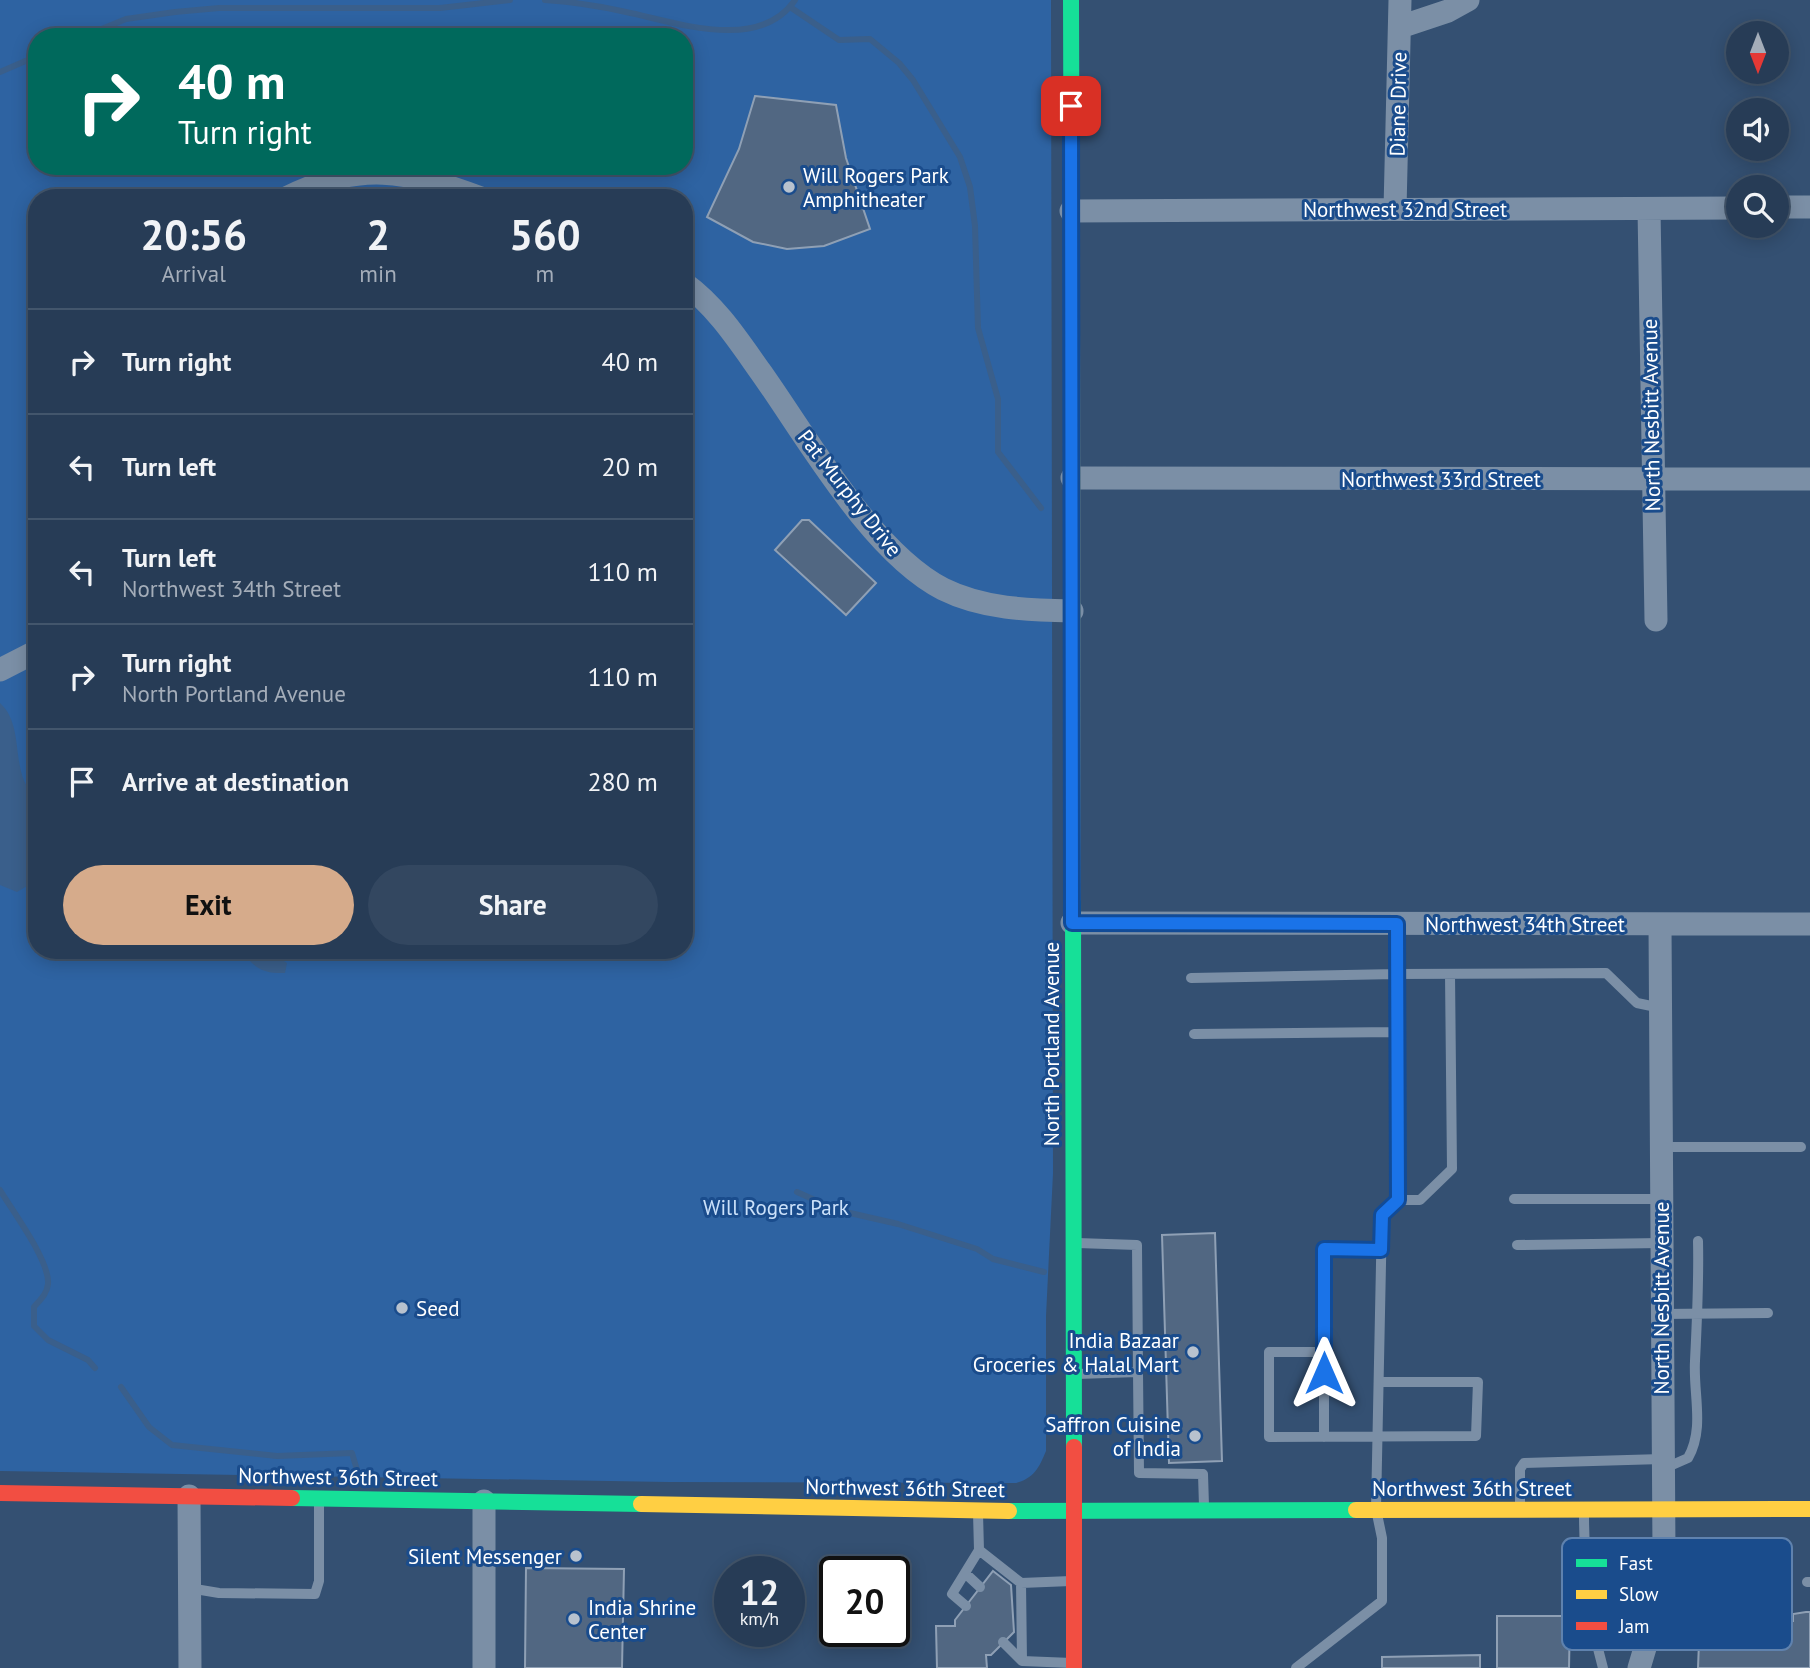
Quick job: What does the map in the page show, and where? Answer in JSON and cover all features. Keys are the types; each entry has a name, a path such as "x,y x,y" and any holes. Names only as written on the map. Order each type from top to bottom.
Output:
{"main road":[{"name":"North Portland Avenue","path":"1071,0 1074,1665"},
{"name":"Northwest 36th Street","path":"0,1493 978,1510 1810,1508"}],"street":[{"name":"Diane Drive","path":"1395,209 1400,0"},
{"path":"1400,27 1448,11 1468,0"},
{"path":"308,189 337,177 356,175"},
{"path":"406,175 452,189"},
{"path":"1789,207 1810,207"},
{"name":"Northwest 32nd Street","path":"1071,211 1726,208"},
{"name":"North Nesbitt Avenue","path":"1649,209 1651,480 1656,620"},
{"name":"Pat Murphy Drive","path":"693,292 720,317 870,526 906,564 944,589 980,603 1018,609 1072,611"},
{"name":"Northwest 33rd Street","path":"1072,478 1810,479"},
{"path":"0,670 28,656"},
{"name":"Northwest 34th Street","path":"1072,923 1810,924"},
{"name":"North Nesbitt Avenue","path":"1660,925 1663,1538"},
{"path":"190,1496 190,1668"},
{"path":"484,1501 484,1668"},
{"name":"North Nesbitt Avenue","path":"1639,1668 1644,1650"}],"lane":[{"path":"1397,924 1398,1200"},
{"path":"1191,978 1606,973 1637,1003 1661,1008"},
{"path":"1296,1668 1382,1601 1382,1538 1376,1509 1382,1215 1398,1200 1420,1199 1452,1169 1450,974"},
{"path":"1194,1034 1397,1032"},
{"path":"1661,1147 1801,1146"},
{"path":"1514,1199 1661,1199"},
{"path":"1520,1509 1520,1469 1524,1463 1662,1465 1682,1462 1693,1448 1697,1414 1695,1364 1699,1314 1698,1241"},
{"path":"1073,1243 1137,1245 1139,1473 1203,1474 1205,1509"},
{"path":"1517,1245 1661,1243"},
{"path":"1324,1437 1324,1249 1381,1250"},
{"path":"1661,1314 1768,1313"},
{"path":"1324,1352 1269,1352 1269,1437 1476,1436 1478,1382 1379,1382"},
{"path":"1073,1374 1138,1371"},
{"path":"190,1588 219,1593 315,1594 319,1581 320,1498"},
{"path":"1584,1509 1584,1538"},
{"path":"966,1606 952,1594 979,1550 978,1510"},
{"path":"979,1550 1021,1583 1074,1581"},
{"path":"966,1574 980,1587"},
{"path":"1021,1583 1022,1661"},
{"path":"1013,1620 1023,1628"},
{"path":"1003,1642 1022,1661 1074,1665"},
{"path":"1598,1650 1604,1668"}],"green space":[{"name":"Will Rogers Park","path":"0,0 1051,0 1053,1173 1046,1316 1046,1451 1032,1475 1016,1483 668,1482 0,1471"}],"shaded area":[{"path":"0,703 13,725 20,765 28,788 28,885 17,892 0,885"},
{"path":"249,959 281,959 287,963 285,973 260,969"}],"building":[{"name":"Will Rogers Park Amphitheater","path":"755,96 836,105 846,158 870,229 824,246 787,249 753,242 707,217 739,149"},
{"path":"802,520 809,520 876,583 846,615 775,550"},
{"path":"1215,1233 1222,1461 1169,1463 1162,1235"},
{"name":"India Shrine Center","path":"526,1568 624,1569 622,1668 525,1668"},
{"path":"993,1571 1011,1585 1014,1632 991,1655 986,1655 987,1668 937,1668 936,1626 955,1626 955,1620"},
{"path":"1810,1612 1810,1668 1698,1668 1699,1650 1792,1650 1793,1614"},
{"path":"1497,1616 1562,1616 1562,1650 1569,1650 1569,1668 1497,1668"},
{"path":"1480,1655 1480,1668 1382,1668 1382,1657"}],"waterway":[{"path":"104,28 126,19 219,8 440,8 510,0"},
{"path":"545,0 606,8 715,30 739,30 760,26 779,16 795,0"},
{"path":"790,7 839,40 870,39 899,63 913,80 960,157 970,187 975,226 978,328 998,399 998,452 1041,508"},
{"path":"0,72 28,60"},
{"path":"0,1190 37,1250 47,1274 46,1291 34,1307 34,1326 48,1340 88,1360 95,1368"},
{"path":"797,1192 837,1210 898,1224 977,1249 993,1259 1044,1272"},
{"path":"121,1387 149,1427 172,1445 277,1456 352,1453 357,1470"}],"traffic: fast":[{"path":"1071,0 1072,332"},
{"path":"1073,898 1074,1447"},
{"path":"292,1498 641,1504"},
{"path":"1009,1511 1356,1510"}],"traffic: slow":[{"path":"1072,332 1073,898"},
{"path":"641,1504 1009,1511"},
{"path":"1356,1510 1810,1509"}],"traffic: jam":[{"path":"1074,1447 1074,1668"},
{"path":"0,1493 292,1498"}],"place":[{"name":"Will Rogers Park Amphitheater","path":"789,187"},
{"name":"Seed","path":"402,1308"},
{"name":"India Bazaar Groceries & Halal Mart","path":"1193,1352"},
{"name":"Saffron Cuisine of India","path":"1195,1436"},
{"name":"Silent Messenger","path":"576,1556"},
{"name":"India Shrine Center","path":"574,1619"}],"route":[{"path":"1071,106 1072,923 1397,924 1398,1200 1382,1215 1381,1250 1324,1249 1324,1373"}]}
